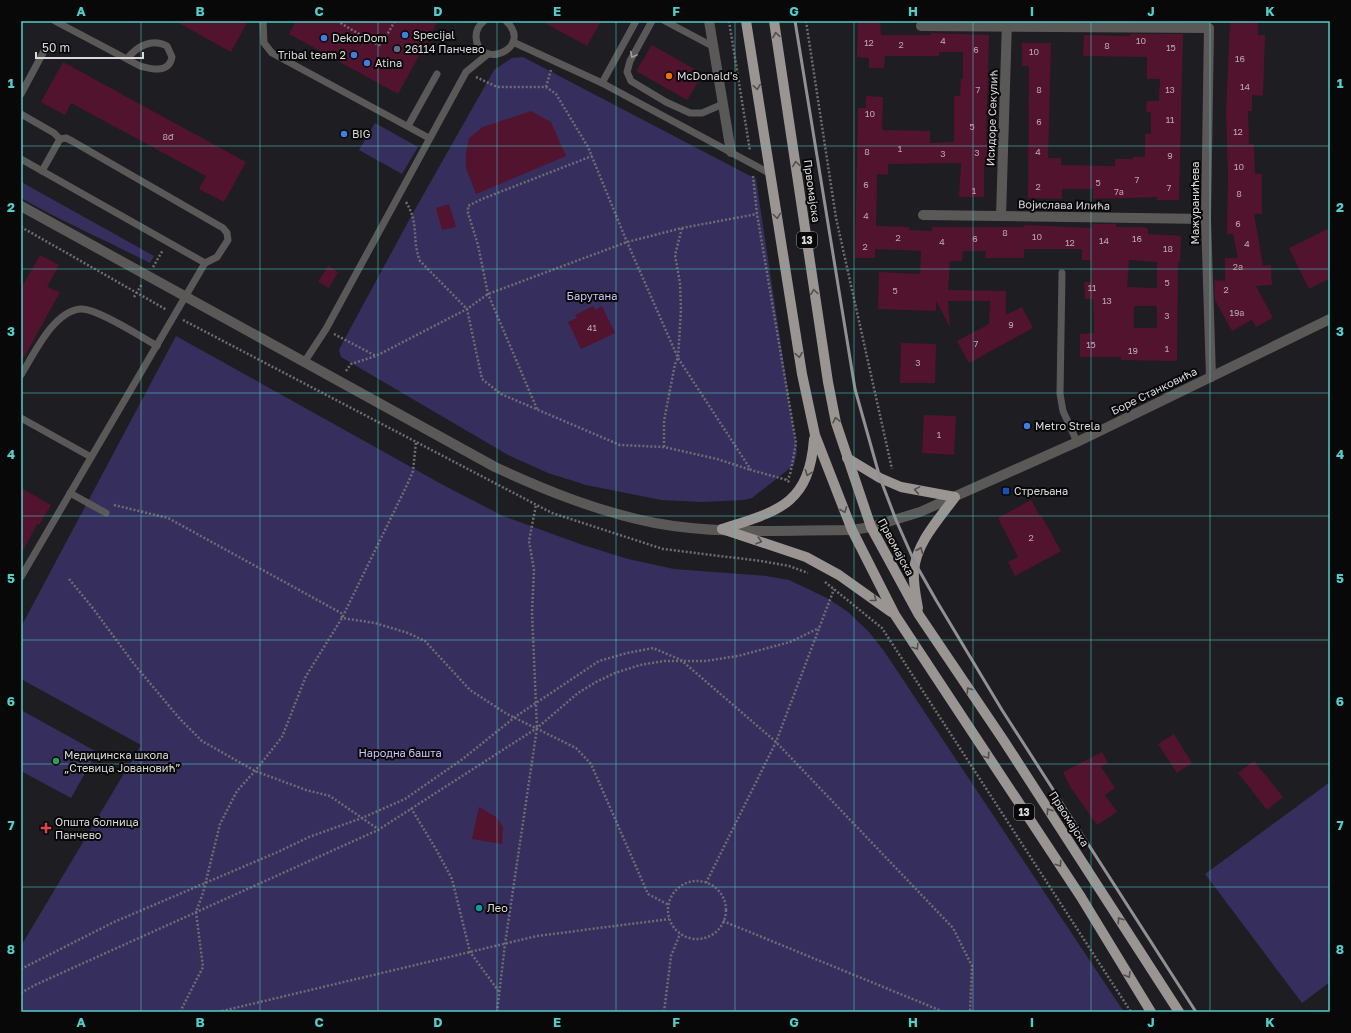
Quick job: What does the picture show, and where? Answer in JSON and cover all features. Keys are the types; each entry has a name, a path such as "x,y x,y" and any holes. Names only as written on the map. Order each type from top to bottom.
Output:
{"main road":[{"name":"13","path":"746,21 771,174 792,317 815,435 852,530 895,615 1081,897 1151,1012"},
{"name":"Првомајска","path":"774,21 821,340 836,423 871,527 919,615 1008,748 1179,1012"},
{"path":"722,529 765,515 786,504 800,490 812,460 815,435"},
{"path":"847,458 880,478 901,488 955,497 924,540 915,563 914,583 919,615"},
{"path":"722,529 806,557 839,575 895,615"}],"street":[{"path":"709,21 731,152"},
{"path":"921,26 1007,24"},
{"name":"Мажуранићева","path":"1007,24 1210,28 1206,219 1211,377"},
{"name":"Исидоре Секулић","path":"1001,216 1007,24"},
{"name":"Боре Станковића","path":"21,206 185,297 340,380 495,467 572,500 656,523 722,529 852,530 871,527 914,514 1077,442 1330,319"},
{"name":"Војислава Илића","path":"922,215 1206,219"}],"lane":[{"path":"54,21 140,66 158,70 168,66 172,57 167,46 150,42 137,49 127,58"},
{"path":"263,21 264,43 272,53 429,138"},
{"path":"484,21 478,28 476,40 482,50 488,54 500,54 505,52 513,42 513,30 506,21"},
{"path":"602,83 636,21"},
{"path":"652,21 630,61 627,72 631,81 666,102 690,113 702,113 723,104"},
{"path":"665,21 714,47"},
{"path":"513,42 602,83 771,174"},
{"path":"21,94 44,51"},
{"path":"305,361 326,330 466,72 488,54"},
{"path":"408,126 437,74"},
{"path":"21,114 54,133 60,139"},
{"path":"21,577 205,263 218,257 228,240 227,233 223,228 72,141 66,138 60,139"},
{"path":"42,171 60,139"},
{"path":"21,159 205,263"},
{"path":"1062,273 1060,394 1062,410 1077,442"},
{"path":"21,375 53,324 69,313 81,308 95,312 157,346"},
{"path":"21,418 91,457"},
{"path":"70,493 106,513"}],"path":[{"path":"337,21 371,41 381,45 395,21"},
{"path":"729,21 752,163 757,214 796,443 790,475 787,480"},
{"path":"806,21 836,218 892,469"},
{"path":"546,87 554,60"},
{"path":"466,72 487,84 497,87 546,87 556,94 588,147 627,242 678,358 751,470"},
{"path":"537,410 488,294 478,244 468,213 468,206 592,156"},
{"path":"400,192 413,213 416,226 417,253 420,261 467,309 482,379 501,394 620,445 664,447 717,459 787,480 800,490"},
{"path":"340,380 352,364 376,356 467,309 488,294 627,242 682,228 757,214"},
{"path":"21,227 175,315"},
{"path":"664,447 664,421 675,364 678,358 681,309 680,283 675,255 682,228"},
{"path":"326,330 376,356"},
{"path":"180,1012 203,967 196,912 220,824 237,791 282,737 306,676 342,618 413,471 416,442"},
{"path":"111,504 168,518 341,612 342,618"},
{"path":"497,1012 537,728 532,612 534,570 529,541 536,505"},
{"path":"706,883 776,742 839,575"},
{"path":"68,580 92,607 134,664 196,736 255,771 306,790 330,796 378,830"},
{"path":"834,590 882,628 1131,1012"},
{"path":"342,618 376,623 408,633 425,641 470,690 487,703 576,748 591,764 648,894 669,905"},
{"path":"21,993 378,830 537,728 578,693 615,673 640,665 664,661 705,661 738,656 790,642 819,628"},
{"path":"21,969 114,922 280,851 309,837 362,818 405,799 464,758 515,717 537,704 599,661 627,653 653,648 681,660 776,742 953,928 972,966 970,1012"},
{"path":"411,808 438,851 452,879 470,952 500,993"},
{"path":"691,882 706,883 717,890 723,898 726,907 723,922 716,932 708,937 698,939 689,938 680,934 669,919 669,905 675,892 682,886 691,882"},
{"path":"218,1012 537,936 669,919"},
{"path":"723,922 944,1012"},
{"path":"664,1012 671,956 680,934"}],"green space":[{"name":"Барутана","path":"523,57 756,179 797,452 794,465 752,498 744,500 702,502 661,500 586,485 548,473 508,455 341,357 339,350 344,340 413,213 494,70 512,58"},
{"path":"375,123 418,147 402,174 359,150"},
{"path":"21,181 154,256 150,263 21,198"},
{"name":"Народна башта","path":"176,336 445,486 503,516 580,544 628,559 674,569 766,576 789,580 829,599 848,612 869,632 884,651 1124,1012 21,1012 21,946 141,745 21,679 21,627"},
{"name":"Медицинска школа „Стевица Јовановић”","path":"21,710 97,752 71,798 21,771"},
{"path":"1330,782 1330,982 1302,1003 1205,874"}],"building":[{"path":"175,21 248,21 231,52"},
{"path":"296,21 438,21 398,94 289,34"},
{"path":"541,21 601,21 587,46"},
{"path":"858,21 880,21 881,35 931,35 931,33 989,35 986,141 988,141 988,165 984,165 984,197 959,197 961,163 888,164 888,175 877,174 876,226 909,227 909,230 932,231 932,227 1024,227 1024,225 1092,228 1092,224 1116,224 1116,227 1144,227 1148,229 1148,234 1181,236 1180,263 1178,262 1177,361 1121,360 1121,357 1080,357 1080,334 1094,333 1093,299 1085,299 1084,282 1092,282 1091,260 1082,260 1082,249 1024,249 1024,258 985,258 986,251 963,251 962,261 950,261 948,290 1006,291 1006,315 1022,307 1033,328 969,363 957,341 989,324 990,301 948,301 950,327 936,301 936,311 878,309 879,272 920,274 921,251 875,249 875,258 855,258 858,108 866,108 866,96 883,97 882,130 930,131 930,143 954,142 954,96 960,96 961,79 963,79 963,52 939,52 939,56 885,56 884,68 869,68 869,58 857,57","holes":["1129,260 1157,262 1157,288 1127,287","1134,306 1157,306 1157,328 1134,328"]},
{"path":"1230,21 1258,21 1258,35 1265,35 1263,96 1252,95 1252,111 1248,111 1249,144 1254,144 1255,174 1262,174 1262,214 1254,214 1263,266 1271,265 1272,285 1256,286 1273,318 1256,327 1252,320 1232,331 1215,300 1214,280 1225,281 1225,258 1238,258 1233,234 1227,234 1228,174 1226,111"},
{"path":"1130,34 1183,34 1179,200 1157,200 1157,197 1093,199 1093,189 1062,189 1062,199 1028,198 1029,66 1022,66 1022,43 1051,43 1048,158 1061,158 1061,165 1115,166 1115,159 1145,157 1145,134 1151,134 1151,112 1146,112 1147,101 1159,101 1160,79 1147,79 1147,57 1083,56 1084,35 1130,36"},
{"path":"652,45 703,74 687,100 636,71"},
{"path":"63,62 246,162 224,202 199,189 206,176 71,103 65,115 41,102"},
{"path":"531,111 551,122 566,156 476,194 466,168 466,153 469,138 483,127"},
{"path":"449,204 456,227 442,230 436,208"},
{"path":"1330,228 1330,278 1309,289 1289,248"},
{"path":"40,255 59,265 47,287 60,292 21,363 21,289"},
{"path":"328,266 338,272 329,288 318,282"},
{"path":"593,306 595,310 602,306 615,333 581,349 568,322 577,318 575,315"},
{"path":"901,343 936,344 935,383 900,383"},
{"path":"924,415 956,416 954,455 922,453"},
{"path":"21,488 51,505 39,525 37,524 21,555"},
{"path":"1031,500 1061,551 1015,576 1008,562 1018,557 998,518"},
{"path":"1174,734 1192,763 1177,773 1158,744"},
{"path":"1102,752 1108,763 1101,767 1115,788 1105,795 1117,812 1097,825 1071,788 1063,772"},
{"path":"1254,761 1283,797 1267,810 1238,773"},
{"path":"479,807 496,817 503,827 502,844 472,839"}],"railway":[{"path":"795,21 855,389 880,478 896,520 915,563 1002,710 1196,1012"}],"place":[{"name":"Specijal","path":"405,35"},
{"name":"DekorDom","path":"324,38"},
{"name":"26114 Панчево","path":"397,49"},
{"name":"Tribal team 2","path":"354,55"},
{"name":"Atina","path":"367,63"},
{"name":"McDonald's","path":"669,76"},
{"name":"BIG","path":"344,134"},
{"name":"Metro Strela","path":"1027,426"},
{"name":"Стрељана","path":"1006,491"},
{"name":"Медицинска школа „Стевица Јовановић”","path":"56,761"},
{"name":"Општа болница Панчево","path":"46,828"},
{"name":"Лео","path":"479,908"}]}
